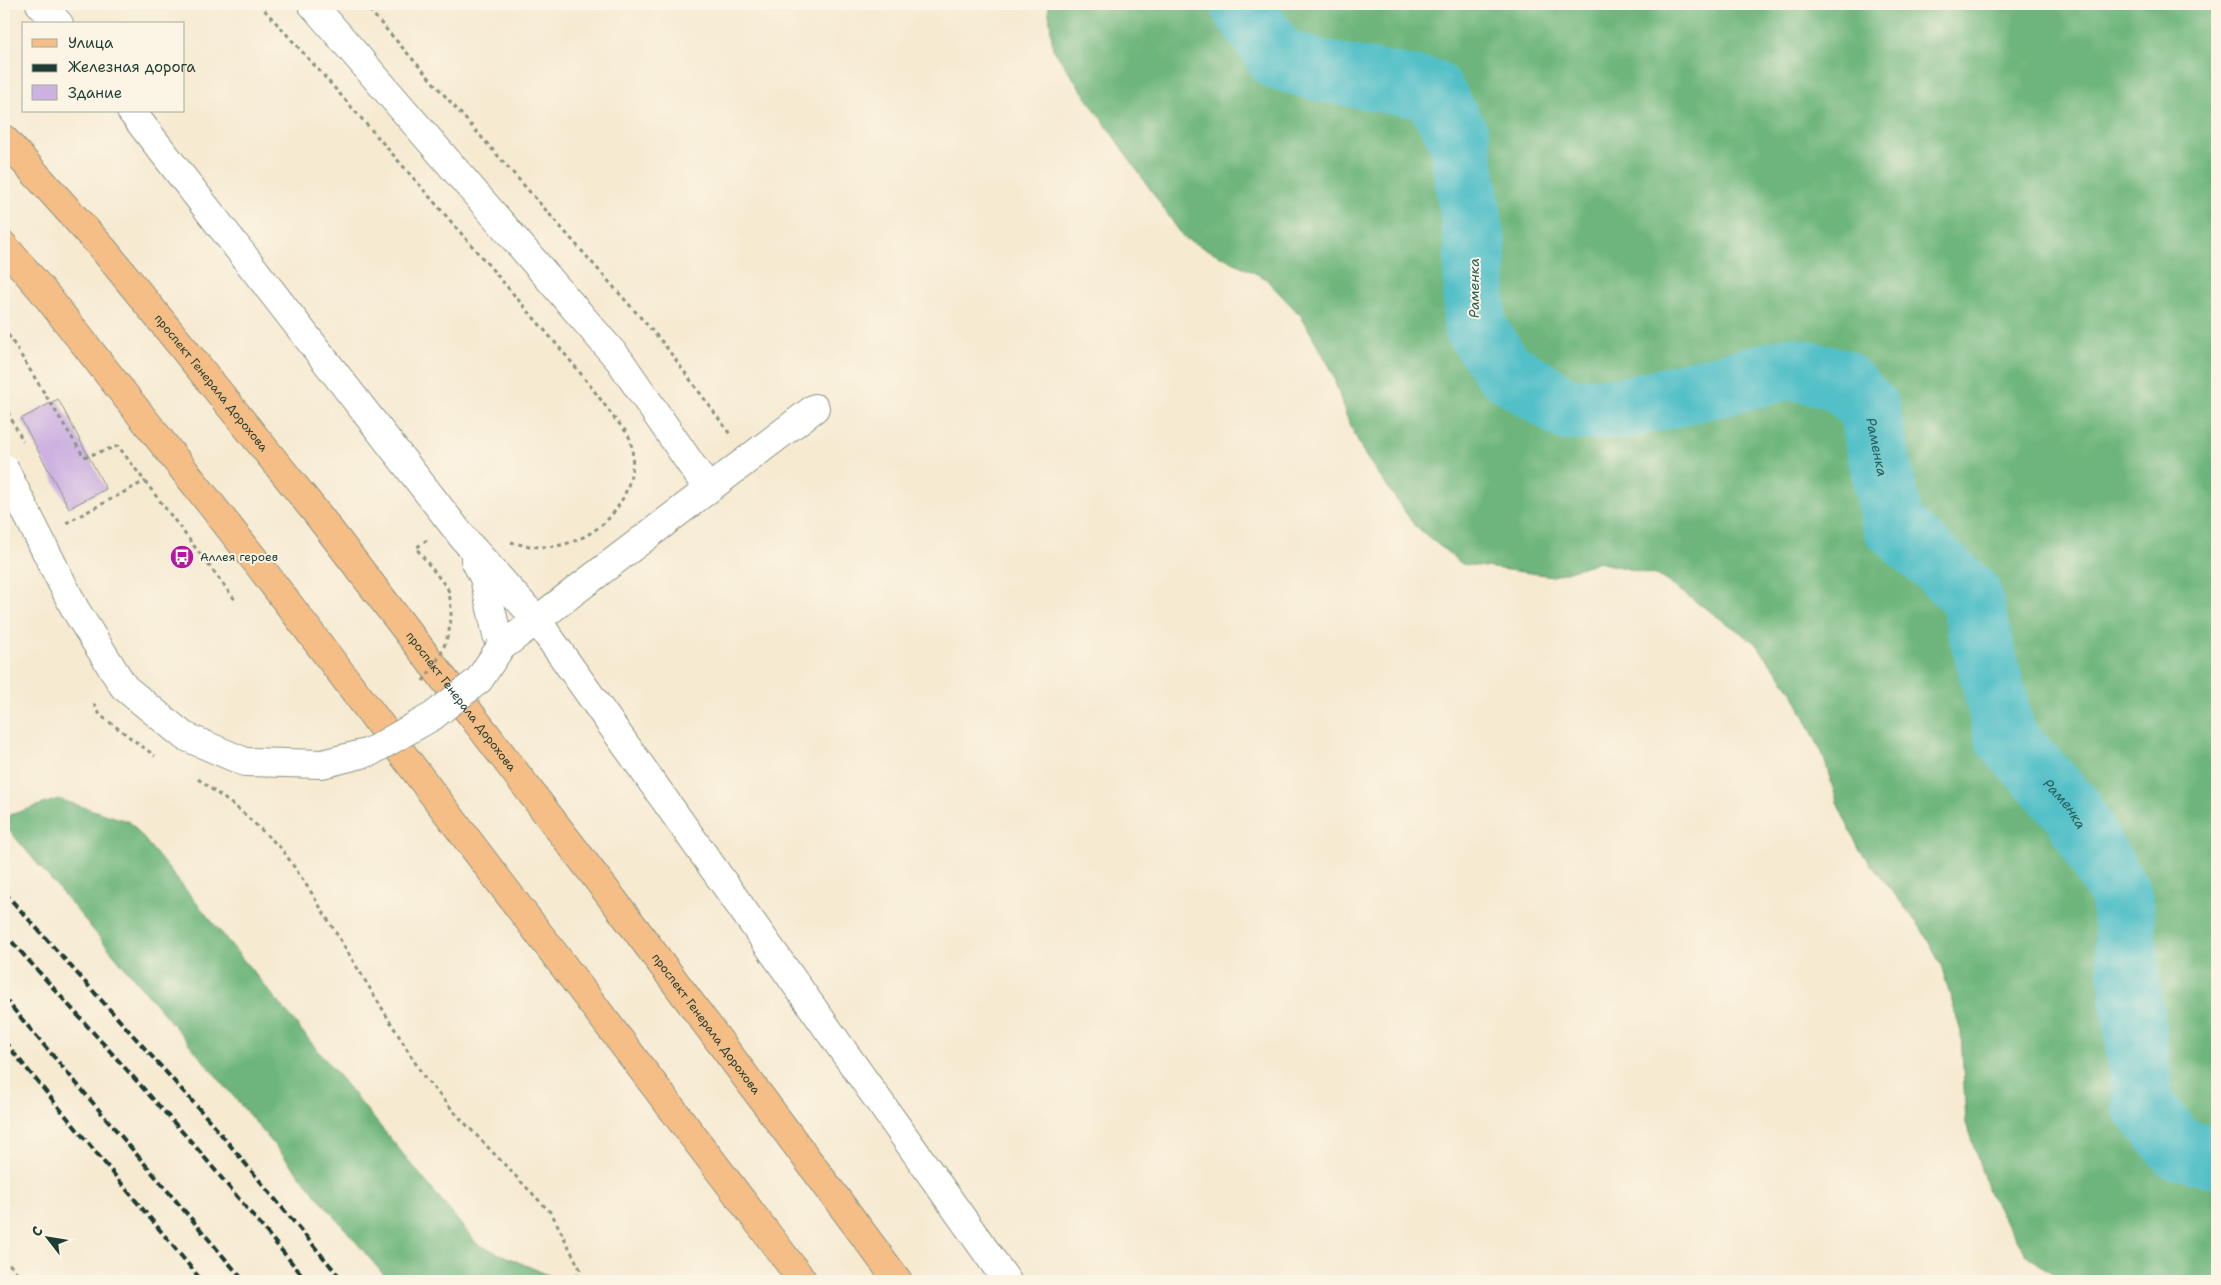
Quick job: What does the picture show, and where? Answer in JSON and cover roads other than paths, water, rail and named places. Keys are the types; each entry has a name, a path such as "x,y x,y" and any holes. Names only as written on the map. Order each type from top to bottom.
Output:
{"main road":[{"name":"проспект Генерала Дорохова","path":"4,138 104,250 318,515 637,931 898,1281"},
{"path":"4,246 42,290 258,564 803,1281"}],"street":[{"path":"40,4 57,22"},
{"path":"312,4 620,361 708,489"},
{"path":"132,112 464,539 536,620 1007,1281"},
{"path":"4,468 74,609 124,687 184,736 245,762 322,764 370,752 433,716 479,680 500,648 815,408"},
{"path":"464,539 484,578 500,648"}],"waterway":[{"name":"Раменка","path":"1241,4 1278,59 1325,72 1432,90 1459,137 1475,244 1474,326 1503,369 1568,410 1625,408 1791,368 1841,380 1869,409 1893,525 1970,594 2006,738 2071,808 2121,896 2143,1105 2179,1149 2217,1157"}],"railway":[{"path":"4,892 210,1121 343,1281"},
{"path":"4,933 195,1146 307,1281"},
{"path":"4,998 244,1281"},
{"path":"4,1041 202,1281"}],"place":[{"name":"Аллея героев","path":"182,557"}]}
